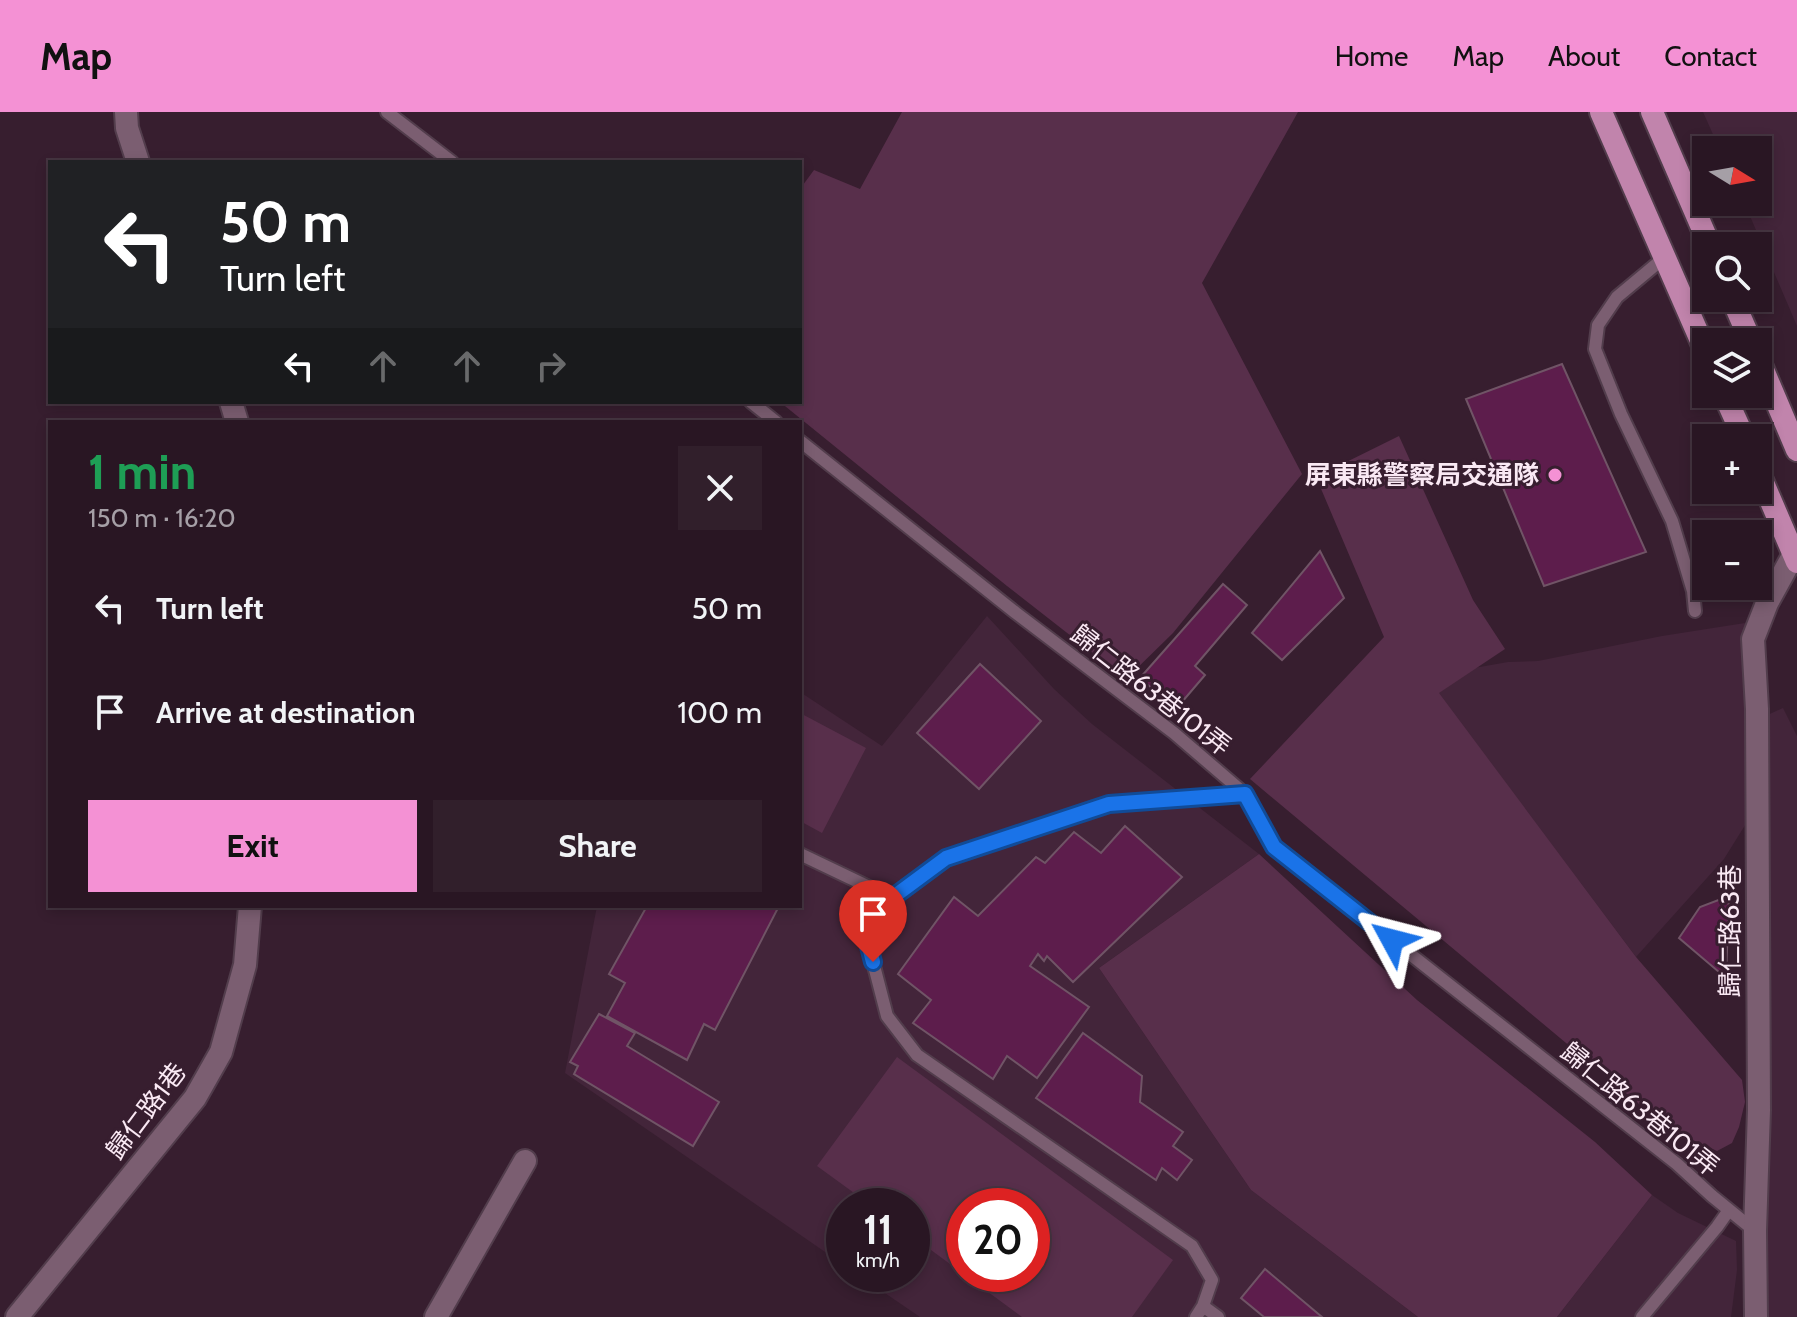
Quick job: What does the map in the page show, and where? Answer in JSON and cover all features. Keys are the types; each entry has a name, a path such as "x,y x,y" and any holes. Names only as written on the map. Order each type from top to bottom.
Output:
{"main road":[{"path":"1601,112 1696,328"},
{"path":"1652,112 1704,232"},
{"path":"1772,391 1797,450"},
{"path":"1772,502 1796,556"}],"street":[{"path":"126,112 127,128 137,160"},
{"name":"歸仁路63巷","path":"1756,1317 1759,1110 1757,709 1753,639 1767,603 1796,556"},
{"name":"歸仁路1巷","path":"17,1317 195,1098 221,1052 245,965 250,908"},
{"path":"436,1317 525,1161"}],"lane":[{"path":"387,112 449,160"},
{"path":"1665,257 1617,297 1598,325 1595,349 1621,414 1672,521 1693,591 1695,611"},
{"path":"754,404 774,420"},
{"name":"歸仁路63巷101弄","path":"802,443 1016,613 1174,733 1245,794 1274,847 1677,1164 1755,1231"},
{"path":"1218,1317 1200,1312 1212,1280 1192,1246 917,1055 887,1016 866,935 892,898 946,858 1109,804 1245,794"},
{"path":"802,855 892,898"},
{"path":"1642,1317 1729,1210"}],"shaded area":[{"path":"902,112 1298,112 1202,283 1302,474 1173,633 1126,679 782,404 802,404 802,186 814,170 860,189"},
{"path":"1703,112 1797,112 1797,326 1772,268 1772,232 1757,232 1750,216 1772,216 1772,136 1714,136"},
{"path":"1399,436 1473,600 1505,649 1439,693 1636,957 1742,1080 1745,1102 1739,1127 1732,1143 1717,1151 1675,1132 1657,1119 1250,779 1384,637 1316,477"},
{"path":"987,616 1054,689 1092,724 1259,854 1099,968 1251,1190 1418,1317 920,1317 883,1292 930,1292 930,1188 826,1188 826,1253 565,1073 597,908 802,908 802,693 882,746"},
{"path":"1745,623 1748,632 1752,814 1724,859 1636,957 1438,693 1474,668 1538,661"},
{"path":"1783,708 1797,736 1797,1317 1766,1317 1761,718"},
{"path":"802,714 866,748 822,833 802,822"},
{"path":"1259,854 1417,1000 1595,1142 1652,1195 1557,1317 1418,1317 1251,1190 1099,968"},
{"path":"897,1057 1173,1260 1132,1317 1022,1317 988,1292 1050,1292 1050,1188 946,1188 946,1261 930,1249 930,1188 847,1188 817,1166"},
{"path":"1652,1195 1678,1213 1736,1241 1737,1270 1731,1317 1557,1317"}],"building":[{"name":"屏東縣警察局交通隊","path":"1562,364 1646,552 1544,586 1466,399"},
{"path":"1320,551 1344,598 1282,660 1252,633"},
{"path":"1223,584 1247,605 1195,666 1205,675 1176,709 1140,678"},
{"path":"980,664 1041,721 979,789 917,733"},
{"path":"1125,826 1182,877 1073,982 1047,956 1044,961 1038,954 1030,966 1089,1007 1037,1078 1007,1056 993,1079 913,1023 931,1000 898,974 954,897 978,916 1036,857 1045,863 1074,832 1101,853"},
{"path":"1729,896 1726,978 1679,938 1700,907"},
{"path":"646,908 778,908 715,1030 704,1024 687,1060 607,1016 625,983 609,974"},
{"path":"599,1014 635,1033 627,1046 719,1102 693,1146 574,1074 578,1066 570,1062"},
{"path":"1083,1033 1142,1076 1140,1102 1183,1132 1173,1146 1192,1160 1177,1180 1162,1168 1156,1180 1036,1098"},
{"path":"1265,1269 1322,1317 1264,1317 1241,1298"}],"place":[{"name":"屏東縣警察局交通隊","path":"1555,475"}],"route":[{"path":"873,962 866,935 879,916 892,898 946,858 1109,804 1245,794 1274,847 1392,940"}]}
